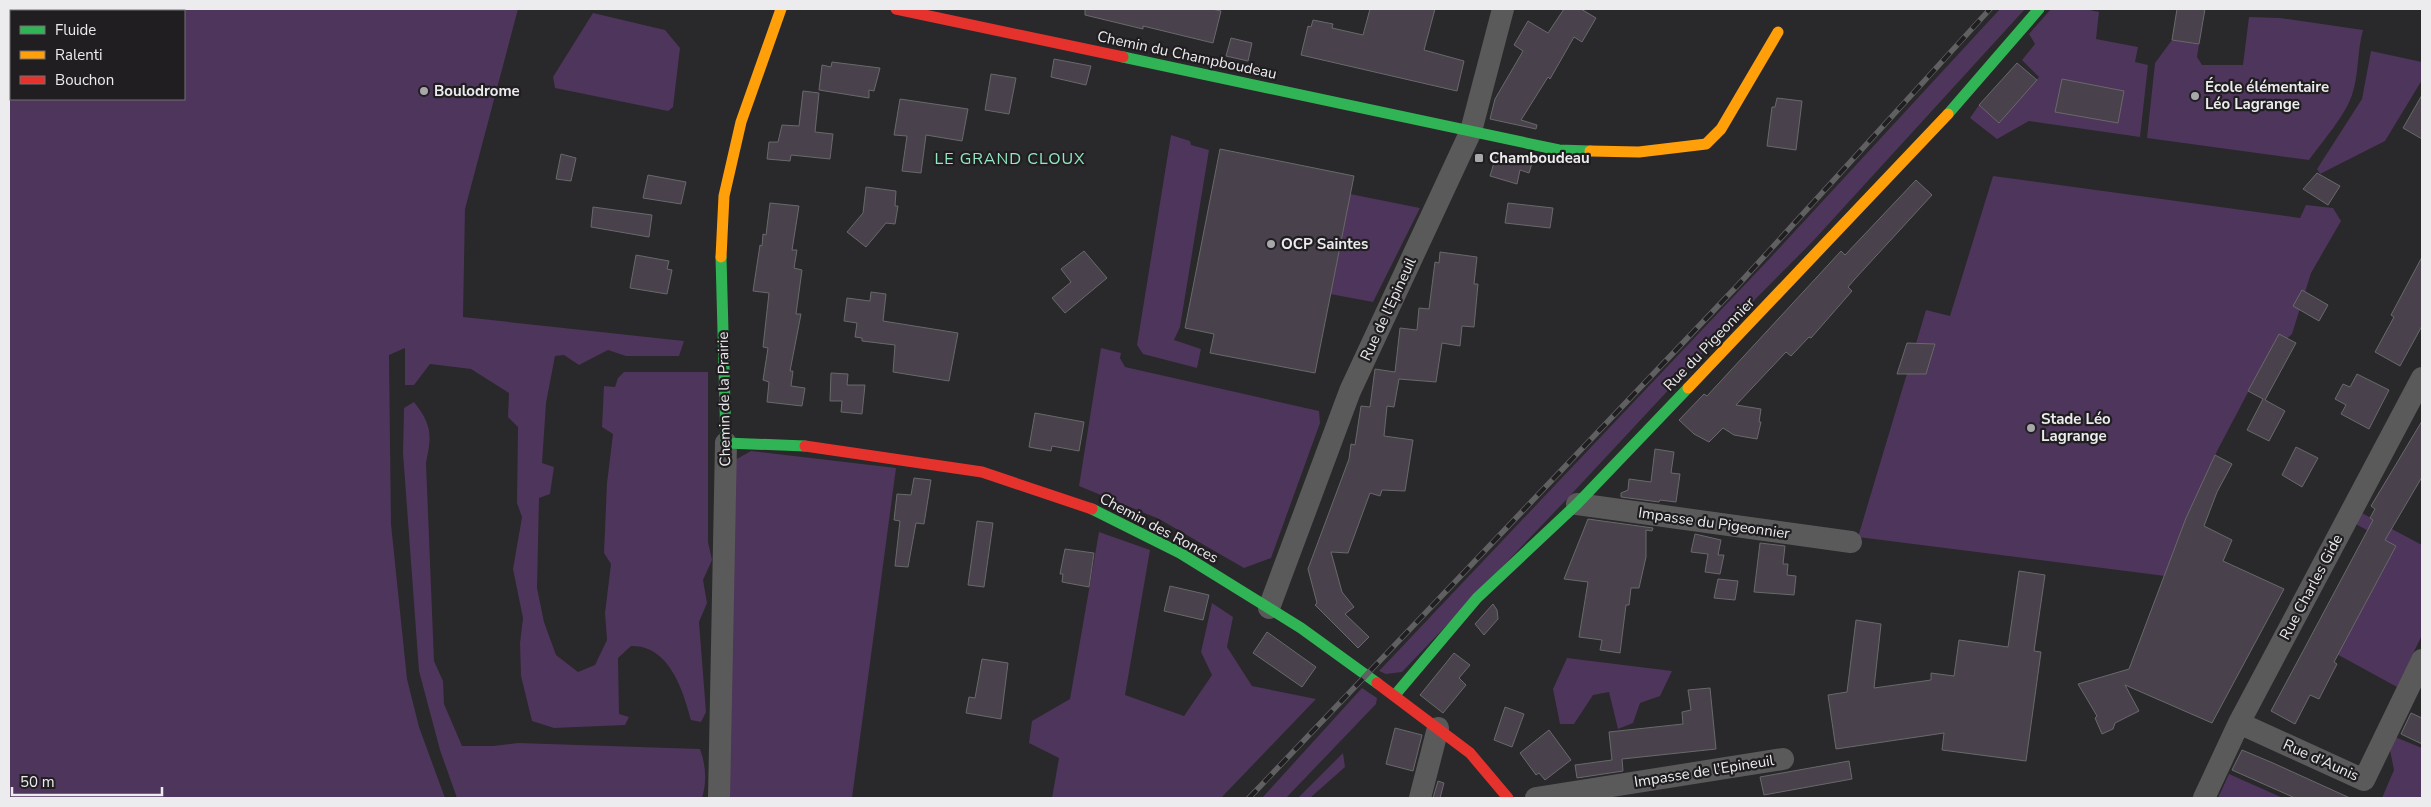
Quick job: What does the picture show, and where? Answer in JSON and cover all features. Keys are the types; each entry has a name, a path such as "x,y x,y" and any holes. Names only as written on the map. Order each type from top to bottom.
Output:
{"street":[{"name":"Chemin de la Prairie","path":"719,798 726,443 721,264 724,196 741,122 781,9"},
{"name":"Chemin du Champboudeau","path":"896,9 1558,150 1640,152 1706,144 1721,129 1778,32"},
{"name":"Rue de l'Epineuil","path":"1269,608 1350,391 1471,130 1503,9"},
{"name":"Rue du Pigeonnier","path":"1395,694 1477,598 1577,504 1929,136 2039,9"},
{"name":"Rue Charles Gide","path":"2204,798 2239,723 2422,378"},
{"name":"Chemin des Ronces","path":"726,443 806,446 982,472 1089,508 1180,553 1301,628 1365,676 1395,694 1470,753 1508,798"},
{"name":"Impasse du Pigeonnier","path":"1577,504 1851,542"},
{"name":"Rue d'Aunis","path":"2239,723 2364,780 2417,682 2422,660"},
{"path":"1420,798 1438,728"},
{"name":"Impasse de l'Epineuil","path":"1536,798 1783,759"}],"shaded area":[{"path":"9,9 518,9 465,209 463,317 684,341 679,356 626,356 608,350 579,365 564,355 555,356 546,403 542,463 554,467 550,494 539,498 537,588 544,622 556,655 578,672 595,665 607,640 605,613 611,564 604,553 607,483 613,434 602,427 604,386 615,387 618,378 624,372 708,372 708,542 712,560 703,580 707,603 699,622 706,712 701,722 691,720 679,683 665,661 655,653 644,648 631,646 618,658 619,714 629,717 625,725 554,728 532,721 521,676 520,643 523,618 513,569 522,517 517,503 518,427 508,417 509,393 471,369 430,364 414,385 405,385 405,348 389,355 391,524 407,679 419,727 445,798 9,798"},
{"path":"2000,9 2025,9 1813,241 1715,340 1402,672 1386,674 1379,671 1772,256"},
{"path":"2051,9 2085,9 2099,12 2096,39 2138,47 2135,62 2148,65 2140,137 2029,121 1997,139 1970,118 1979,105 1999,122 2039,77 2022,60 2035,44 2029,34"},
{"path":"593,13 665,30 680,48 673,107 668,111 555,88 553,77"},
{"path":"2249,17 2280,18 2363,30 2356,79 2349,103 2339,120 2309,160 2147,138 2155,63 2172,40 2199,44 2197,57 2202,65 2243,65"},
{"path":"2371,51 2422,62 2422,80 2385,141 2320,174 2317,169 2362,99"},
{"path":"1171,135 1190,141 1191,145 1209,150 1180,327 1174,340 1201,349 1197,368 1143,354 1137,345"},
{"name":"Stade Léo Lagrange","path":"1993,176 2300,218 2306,205 2333,208 2341,221 2311,273 2292,334 2266,358 2215,455 2165,576 1858,537 1926,310 1950,316"},
{"path":"1350,194 1420,208 1373,302 1330,294"},
{"path":"1101,348 1121,353 1120,358 1125,367 1319,411 1320,423 1271,558 1244,568 1159,519 1079,486"},
{"path":"414,402 424,417 430,437 426,463 434,661 443,681 444,704 462,746 493,746 518,743 700,749 704,761 705,774 702,798 457,798 440,750 419,671 403,453 404,408"},
{"path":"751,451 896,468 852,798 727,798 735,460"},
{"path":"2360,512 2422,545 2422,635 2397,687 2311,640 2343,645 2396,546 2354,523"},
{"path":"1099,532 1150,550 1125,695 1184,716 1212,675 1201,652 1212,603 1233,617 1227,647 1252,686 1316,699 1221,798 1052,798 1059,758 1029,743 1032,721 1070,699"},
{"path":"1567,658 1672,671 1660,696 1640,703 1633,723 1618,729 1609,692 1593,695 1574,724 1560,724 1553,689"},
{"path":"1362,688 1377,698 1376,704 1286,798 1262,798"},
{"path":"2395,737 2422,748 2422,798 2382,798 2394,770 2389,745"},
{"path":"1343,753 1345,767 1310,798 1298,798"},
{"path":"2229,774 2283,798 2218,798"}],"building":[{"path":"1085,9 1212,9 1221,11 1213,43 1143,26 1143,29 1085,15"},
{"path":"1370,9 1435,9 1424,50 1464,61 1457,91 1301,55 1308,26 1311,27 1313,20 1333,24 1332,28 1363,35"},
{"path":"1564,9 1581,9 1596,18 1582,42 1574,37 1550,79 1548,77 1521,120 1537,125 1536,129 1490,119 1495,99 1523,51 1514,45 1528,21 1548,33"},
{"path":"2177,9 2205,9 2199,44 2172,40"},
{"path":"1231,38 1252,43 1248,61 1226,56"},
{"path":"1054,59 1091,66 1086,85 1051,77"},
{"path":"832,62 880,68 874,91 869,90 869,98 819,90 822,65 831,67"},
{"path":"2017,63 2037,80 1999,123 1979,105"},
{"path":"991,74 1016,78 1009,114 985,110"},
{"path":"2062,79 2124,91 2118,123 2055,112"},
{"path":"803,91 819,93 815,132 833,134 830,159 791,155 790,161 767,159 769,142 778,142 782,125 799,126"},
{"path":"2422,95 2422,139 2403,128"},
{"path":"1777,98 1802,101 1796,150 1767,146 1772,107 1775,107"},
{"path":"900,99 968,109 962,141 926,135 921,173 902,171 907,136 894,135"},
{"name":"OCP Saintes","path":"1220,149 1354,176 1315,373 1210,353 1214,334 1185,328"},
{"path":"1497,153 1533,160 1529,173 1520,170 1517,184 1490,176"},
{"path":"561,154 576,158 571,181 556,179"},
{"path":"2317,173 2340,186 2328,205 2303,189"},
{"path":"648,175 686,182 681,204 643,198"},
{"path":"1916,180 1932,195 1848,287 1852,291 1811,338 1809,337 1791,356 1786,352 1736,405 1761,409 1759,422 1761,422 1757,439 1734,435 1723,428 1709,442 1694,434 1679,420 1704,394 1707,396 1841,251 1845,255"},
{"path":"866,187 896,191 895,206 898,206 895,224 886,223 866,247 847,232 863,213"},
{"path":"770,203 799,206 792,250 797,250 794,268 802,270 796,314 801,314 790,371 793,371 791,386 805,388 802,406 767,402 769,382 763,380 768,348 763,347 769,293 753,291 760,245 762,246 763,234 766,235"},
{"path":"1508,203 1553,208 1550,228 1505,223"},
{"path":"593,207 652,215 649,237 591,227"},
{"path":"1084,251 1107,278 1065,313 1052,298 1071,282 1061,269"},
{"path":"1440,252 1477,257 1474,284 1478,284 1474,327 1462,326 1460,346 1442,343 1436,382 1399,379 1394,407 1387,406 1384,436 1413,440 1405,491 1382,490 1380,496 1370,493 1348,553 1331,552 1342,592 1354,607 1345,614 1369,637 1358,648 1315,605 1317,603 1308,569 1349,459 1351,444 1355,445 1361,406 1370,407 1375,369 1395,372 1400,328 1417,330 1419,308 1429,309 1435,262 1439,263"},
{"path":"636,255 669,261 667,269 672,270 667,294 630,288"},
{"path":"2422,257 2422,326 2400,366 2375,352 2394,317 2391,315"},
{"path":"2302,290 2328,305 2319,321 2293,306"},
{"path":"871,292 886,294 883,321 958,333 949,381 893,372 895,345 862,341 862,338 855,337 857,323 844,321 847,298 870,301"},
{"path":"2279,334 2296,343 2265,400 2285,411 2269,441 2247,430 2263,399 2248,391"},
{"path":"1907,343 1935,344 1926,374 1897,374"},
{"path":"831,373 848,374 847,385 865,385 862,414 841,412 842,401 830,401"},
{"path":"2357,374 2389,390 2369,429 2341,414 2346,405 2335,399 2343,384 2350,387"},
{"path":"1035,413 1084,422 1079,451 1052,446 1051,451 1029,447"},
{"path":"2422,421 2422,477 2385,540 2396,546 2334,662 2337,664 2319,699 2310,695 2295,724 2271,711 2373,520 2370,518 2375,509 2371,506"},
{"path":"2296,447 2318,458 2302,487 2282,475"},
{"path":"1655,449 1674,452 1671,473 1680,474 1676,502 1660,500 1659,502 1621,497 1621,493 1628,490 1629,479 1651,482"},
{"path":"2215,455 2232,464 2217,492 2204,526 2232,540 2223,561 2284,589 2212,723 2125,685 2139,711 2115,723 2113,729 2102,734 2095,718 2097,716 2078,684 2129,669 2186,518"},
{"path":"914,478 931,480 924,524 916,523 908,567 895,566 900,521 894,520 897,494 911,495"},
{"path":"1588,519 1653,528 1652,531 1646,530 1646,557 1639,588 1631,588 1629,605 1626,605 1620,653 1600,650 1602,640 1579,637 1588,582 1564,579"},
{"path":"977,521 993,523 984,587 968,585"},
{"path":"1695,534 1721,540 1718,555 1724,555 1720,574 1705,572 1708,554 1691,552"},
{"path":"1760,543 1785,546 1783,564 1788,564 1787,575 1796,576 1794,595 1754,592"},
{"path":"1065,549 1094,553 1089,587 1062,582 1063,574 1060,574"},
{"path":"2019,571 2045,575 2034,651 2041,652 2026,761 1942,750 1944,733 1836,749 1828,695 1847,692 1856,620 1881,624 1874,688 1931,680 1931,673 1954,676 1959,640 2008,647"},
{"path":"1718,579 1738,581 1735,600 1714,598"},
{"path":"1170,586 1209,595 1203,620 1164,611"},
{"path":"1493,604 1497,610 1498,619 1484,635 1475,624"},
{"path":"1267,632 1316,667 1302,687 1253,653"},
{"path":"1454,653 1470,665 1459,678 1466,685 1443,713 1420,695"},
{"path":"982,659 1008,663 1001,719 966,713 969,697 975,698"},
{"path":"1710,688 1716,749 1622,759 1623,771 1577,778 1575,765 1612,760 1609,732 1683,724 1682,712 1691,710 1688,690"},
{"path":"1505,707 1524,714 1512,747 1494,740"},
{"path":"2411,713 2422,718 2422,744 2401,734"},
{"path":"1395,728 1422,735 1413,771 1386,764"},
{"path":"1549,730 1571,760 1545,780 1539,773 1536,775 1520,753"},
{"path":"2242,750 2350,798 2295,798 2232,770"},
{"path":"1849,761 1852,779 1764,795 1760,777"},
{"path":"1438,781 1444,783 1440,798 1433,798"}],"railway":[{"path":"1249,798 1738,285 1990,9"}],"traffic: fast":[{"path":"1948,114 2039,9"},
{"path":"1123,57 1559,150 1590,151"},
{"path":"721,257 726,443 805,446"},
{"path":"1395,695 1477,598 1577,504 1688,388"},
{"path":"1092,509 1180,553 1301,628 1377,683"}],"traffic: slow":[{"path":"721,257 724,196 741,122 781,9"},
{"path":"1590,151 1639,152 1706,144 1721,129 1778,32"},
{"path":"1688,388 1948,114"}],"traffic: jam":[{"path":"896,9 1123,57"},
{"path":"805,446 982,472 1092,509"},
{"path":"1377,683 1470,753 1508,798"}],"place":[{"name":"Boulodrome","path":"424,91"},
{"name":"École élémentaire Léo Lagrange","path":"2195,96"},
{"name":"Chamboudeau","path":"1479,158"},
{"name":"OCP Saintes","path":"1271,244"},
{"name":"Stade Léo Lagrange","path":"2031,428"}],"district":[{"name":"LE GRAND CLOUX","path":"1010,158"}]}
